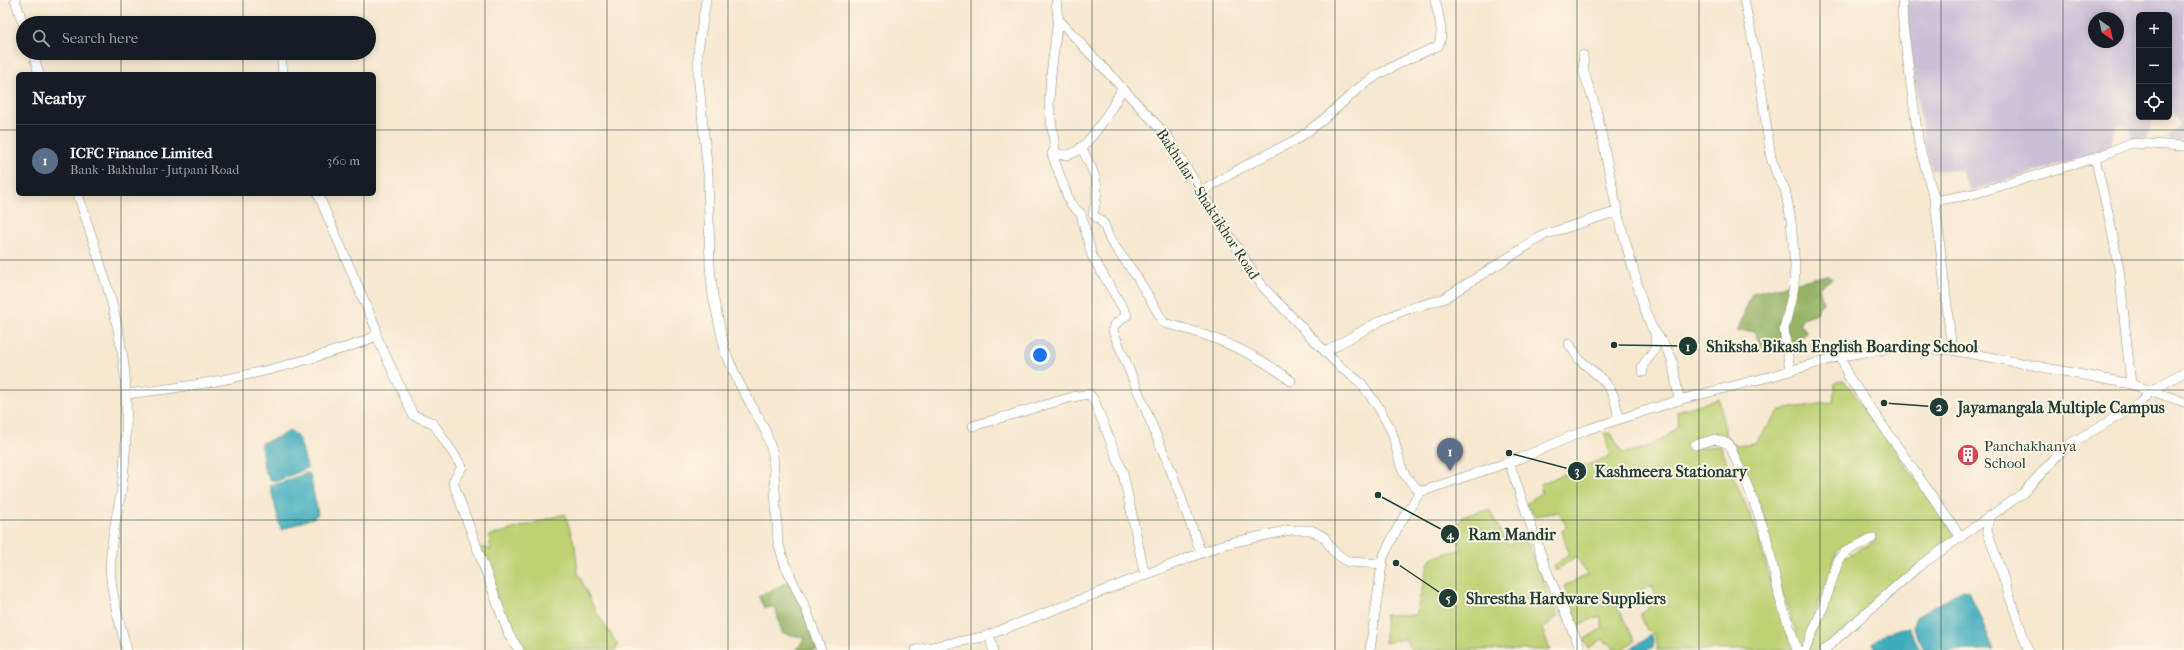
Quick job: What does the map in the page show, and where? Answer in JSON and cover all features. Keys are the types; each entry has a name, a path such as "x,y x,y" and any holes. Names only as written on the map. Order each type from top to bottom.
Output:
{"street":[{"path":"16,0 21,16"},
{"path":"706,0 698,50 698,74 708,174 710,266 713,296 725,351 738,381 757,413 773,454 778,542 785,565 806,609 822,650"},
{"path":"1052,154 1055,149 1049,104 1058,19 1056,0"},
{"path":"1201,192 1241,168 1299,138 1324,119 1360,87 1380,74 1406,60 1438,46 1441,41 1435,0"},
{"path":"1744,0 1757,60 1771,158 1785,189 1791,220 1795,266 1794,287 1784,329 1790,371"},
{"path":"1902,0 1903,25 1919,145 1935,201 1952,350"},
{"name":"Bakhular - Shaktikhor Road","path":"1058,19 1168,137 1201,192 1263,287 1338,366 1361,383 1379,408 1396,444 1401,466 1410,481 1420,492"},
{"path":"1583,55 1584,74 1596,108 1618,211 1644,308 1654,330 1672,359 1679,400"},
{"path":"35,60 38,72"},
{"path":"282,60 283,72"},
{"path":"1052,154 1071,154 1081,147 1095,133 1114,106 1122,89"},
{"path":"1935,201 1973,194 2095,158 2131,143 2184,146"},
{"path":"1081,147 1097,178 1098,195 1092,214 1104,224 1110,240 1137,277 1164,323 1239,349 1280,372 1291,381"},
{"path":"1052,154 1070,203 1081,214 1092,256 1127,314 1114,325 1113,331 1174,478 1201,553"},
{"path":"2095,158 2110,221 2119,269 2131,384"},
{"path":"79,196 112,302 123,353 126,394 122,485 112,539 111,579 127,650"},
{"path":"319,196 376,328 376,335 413,415 433,423 462,467 453,482 508,635 519,650"},
{"path":"1325,352 1380,321 1405,310 1443,299 1544,235 1618,211"},
{"path":"1643,372 1642,367 1655,349 1654,330"},
{"path":"126,394 177,389 269,371 352,345 376,335"},
{"path":"1569,344 1579,359 1605,382 1614,396 1619,420"},
{"path":"1370,650 1383,557 1420,492 1509,462 1586,430 1679,400 1841,356 1892,348 1952,350 2131,384 2184,402"},
{"path":"1841,356 1848,376 1960,536"},
{"path":"1824,650 1918,567 2023,493 2066,446 2139,404 2151,391 2184,372"},
{"path":"973,426 1072,397 1089,394 1094,400 1123,473 1145,576"},
{"path":"1695,445 1715,439 1729,444 1750,492 1766,535 1780,600 1797,650"},
{"path":"1509,462 1546,569 1581,650"},
{"path":"1988,517 1987,530 2028,650"},
{"path":"916,650 990,635 1225,544 1290,530 1311,530 1324,537 1333,551 1348,562 1382,564"},
{"path":"1805,650 1824,605 1839,559 1845,552 1872,538"},
{"path":"990,635 993,650"}],"shaded area":[{"path":"1905,0 2184,0 2184,141 2166,139 2180,125 2172,112 2172,12 2136,12 2136,120 2153,120 2146,139 2132,139 2130,128 2117,125 2109,150 1970,191 1961,171 1932,170 1925,146 1906,24"}],"green space":[{"path":"1827,275 1832,279 1819,287 1823,303 1819,307 1817,313 1802,318 1800,323 1807,332 1794,342 1777,343 1769,350 1760,345 1754,331 1737,332 1752,293"},
{"path":"1844,380 1956,536 1820,650 1808,650 1843,558 1875,541 1875,535 1838,549 1802,650 1732,445 1716,435 1692,440 1691,448 1720,446 1757,531 1774,595 1793,650 1656,650 1658,648 1655,635 1647,630 1640,614 1657,600 1652,585 1633,594 1617,606 1635,641 1620,650 1614,650 1610,643 1606,643 1603,639 1588,648 1583,640 1603,628 1600,616 1578,625 1564,586 1588,575 1576,556 1556,571 1554,565 1569,555 1562,531 1567,527 1559,512 1535,516 1526,504 1542,492 1540,484 1610,456 1605,433 1611,433 1622,453 1645,448 1666,437 1678,427 1677,411 1719,399 1726,436 1735,445 1755,443 1780,410 1833,402 1835,383"},
{"path":"1489,510 1508,545 1525,537 1558,616 1542,629 1550,650 1411,650 1405,639 1385,643 1385,615 1416,615 1426,571 1431,558 1462,549 1456,528 1463,516"},
{"path":"565,514 575,546 578,573 595,610 617,644 616,650 525,650 510,628 504,615 481,547 491,550 489,536"},
{"path":"790,581 805,615 817,650 796,650 805,638 782,633 775,607 765,608 759,596"}],"water":[{"path":"290,431 295,434 300,442 308,468 277,481 270,480 264,469 261,443"},
{"path":"306,473 310,474 318,514 315,517 281,530 270,485 281,483"},
{"path":"1962,590 1969,591 1994,650 1924,650 1913,626 1916,617"},
{"path":"1909,627 1920,650 1876,650 1873,643 1885,634 1894,630"},
{"path":"1651,635 1654,640 1653,647 1647,650 1629,650"}],"place":[{"name":"Shiksha Bikash English Boarding School","path":"1614,345"},
{"name":"Jayamangala Multiple Campus","path":"1884,403"},
{"name":"Kashmeera Stationary","path":"1509,453"},
{"name":"Panchakhanya School","path":"1968,455"},
{"name":"ICFC Finance Limited","path":"1450,471"},
{"name":"Ram Mandir","path":"1378,495"},
{"name":"Shrestha Hardware Suppliers","path":"1396,563"}]}
